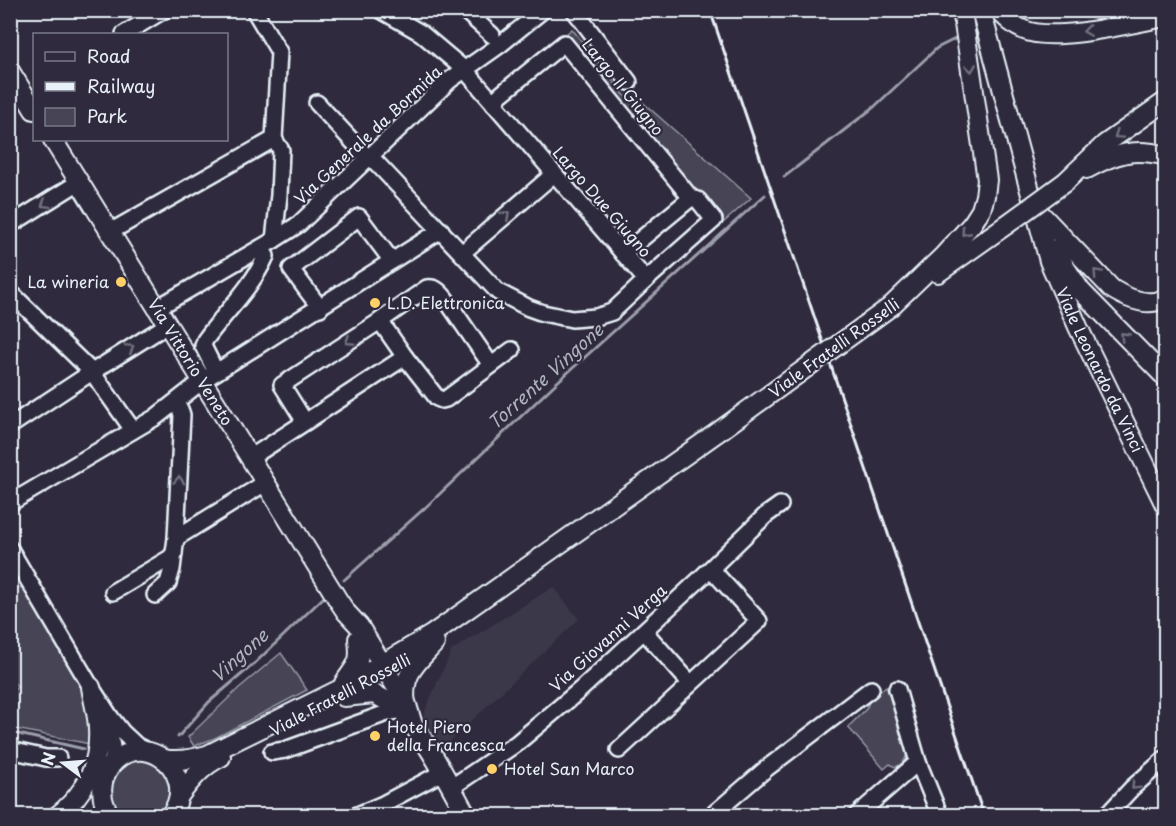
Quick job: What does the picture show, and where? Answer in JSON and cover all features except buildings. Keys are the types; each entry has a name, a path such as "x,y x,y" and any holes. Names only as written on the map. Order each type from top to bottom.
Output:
{"main road":[{"path":"890,307 944,256 972,224 981,210 985,196 987,180 962,10"},
{"name":"Viale Leonardo da Vinci","path":"981,10 1049,261 1166,507"},
{"path":"998,10 1008,20 1024,30 1054,35 1166,17"},
{"path":"10,71 29,91 33,106"},
{"name":"Viale Fratelli Rosselli","path":"381,670 1006,225 1065,182 1105,144 1166,101"},
{"name":"Via Vittorio Veneto","path":"53,141 167,325 209,377 250,458 342,606 352,630 361,637 404,708"},
{"path":"1065,182 1102,161 1126,152 1147,152 1166,156"},
{"path":"1035,208 1112,289 1126,298 1142,303 1161,301 1166,298"},
{"name":"Viale Leonardo da Vinci","path":"1040,229 1052,242 1081,291 1166,378"},
{"name":"Viale Fratelli Rosselli","path":"171,815 179,796 204,767 435,643 465,621 497,588"},
{"path":"404,708 374,694 342,693 359,658 361,637 383,647 398,646 433,624 477,603"},
{"path":"435,643 406,679 404,708 468,816"},
{"path":"57,816 78,796 94,766 98,727 91,687"},
{"name":"Viale Fratelli Rosselli","path":"113,763 132,752 144,751 176,761 207,755 342,693"},
{"path":"159,756 172,766 177,775 179,796"},
{"path":"111,816 104,805 102,788 107,770 113,763"},
{"path":"72,816 102,788"}],"street":[{"path":"156,417 180,409 201,396 209,377 203,346 205,340 241,297 259,272 266,256 279,195 280,150 274,139 279,52 254,10"},
{"name":"Largo Due Giugno","path":"317,104 498,291 518,302 543,313 572,319 589,318 612,312 646,280 465,70 421,33 381,10"},
{"path":"464,10 492,35"},
{"name":"Via Generale da Bormida","path":"157,308 299,224 450,80 501,44 543,10"},
{"path":"574,10 629,82"},
{"path":"126,33 157,12"},
{"name":"Largo II Giugno","path":"494,104 500,95 564,43 691,198 698,200 714,220 646,280"},
{"path":"110,232 274,139"},
{"path":"462,253 554,174"},
{"path":"10,225 79,182"},
{"path":"623,254 691,198"},
{"path":"320,308 291,269 359,217 392,261"},
{"path":"10,503 156,417 209,377 441,230"},
{"path":"305,422 282,385 428,288 433,287 446,298 491,365"},
{"path":"10,291 92,372 133,430"},
{"path":"380,321 437,398 442,400 512,350"},
{"path":"10,426 167,325"},
{"path":"250,458 405,357"},
{"path":"155,595 168,583 172,569 182,415 180,409"},
{"path":"113,592 170,558 175,546 266,483"},
{"name":"Via Giovanni Verga","path":"355,816 447,780 517,742 580,690 780,505"},
{"path":"10,549 111,718 137,746 159,756"},
{"path":"619,750 759,621 711,568"},
{"path":"10,582 25,576"},
{"path":"644,631 690,683"},
{"path":"91,687 111,738 113,763"},
{"path":"711,816 767,768 870,689"},
{"path":"897,689 918,762 940,816"},
{"path":"272,752 285,750 404,708"},
{"path":"10,750 46,758 58,758"},
{"path":"1106,816 1132,788 1166,758"},
{"path":"856,816 918,762"}],"shaded area":[{"path":"553,587 579,619 441,750 423,719 452,650"}],"green space":[{"path":"572,29 626,97 631,92 751,198 722,224 569,42 572,39 567,33"},
{"path":"22,587 29,592 86,690 90,744 11,728 10,694 18,686 11,681 11,590"},
{"path":"281,653 307,690 215,738 194,746 188,737 239,688"},
{"path":"886,686 908,749 903,763 895,767 890,764 884,769 848,727 866,709 870,700"},
{"path":"136,759 145,760 160,768 168,781 170,789 168,797 162,809 154,815 125,815 119,811 112,798 110,791 112,777 116,770"}],"waterway":[{"name":"Torrente Vingone","path":"784,177 874,107 937,48 955,39"},
{"name":"Torrente Vingone","path":"344,580 427,506 554,385 765,195"},
{"name":"Vingone","path":"178,737 209,702 255,663 323,598"},
{"name":"Vingone","path":"10,732 84,749"}],"railway":[{"path":"710,10 984,816"}],"place":[{"name":"La wineria","path":"121,282"},
{"name":"L.D. Elettronica","path":"375,303"},
{"name":"Hotel Piero della Francesca","path":"375,736"},
{"name":"Hotel San Marco","path":"492,769"}]}
